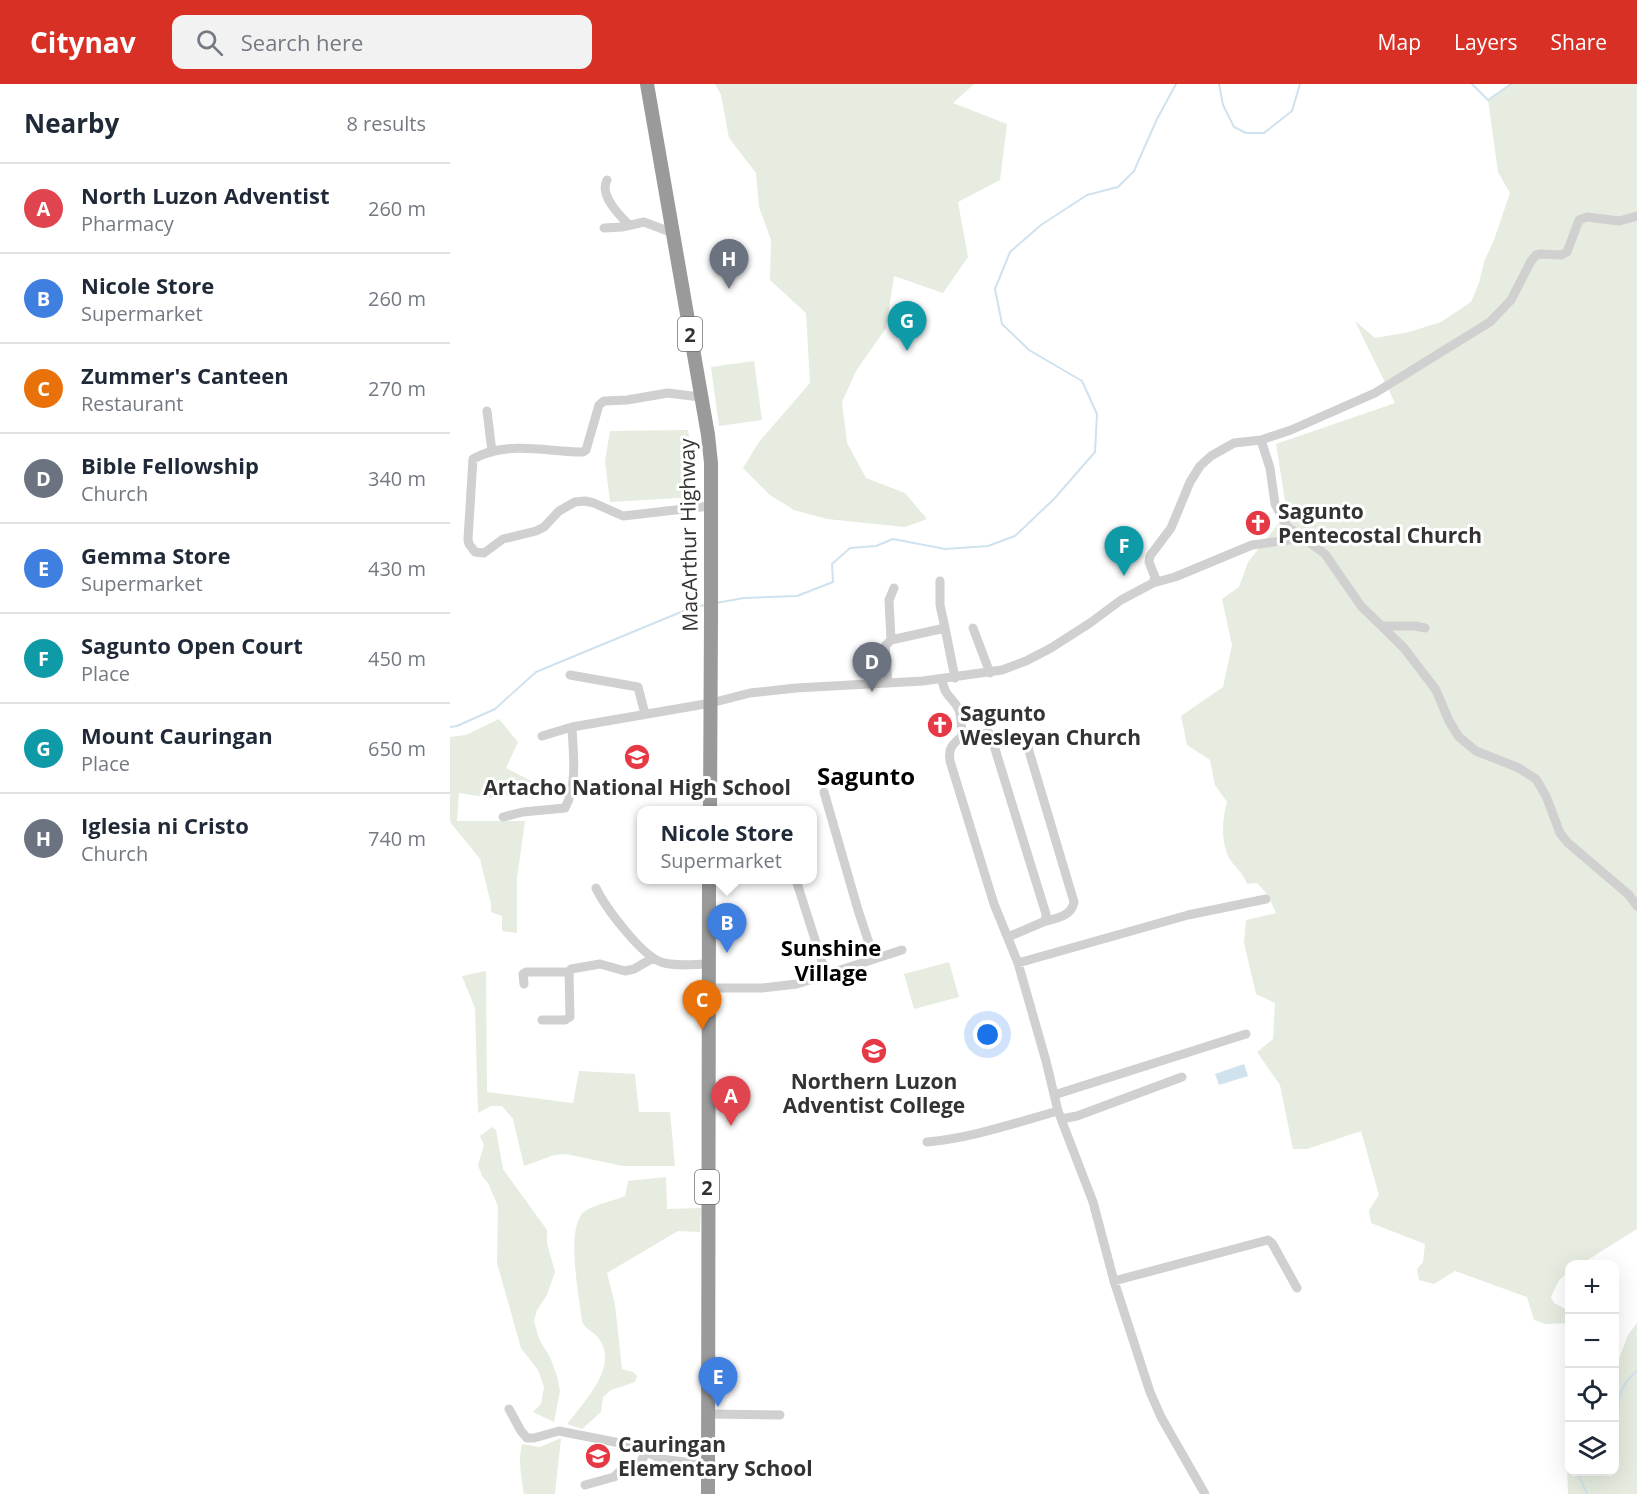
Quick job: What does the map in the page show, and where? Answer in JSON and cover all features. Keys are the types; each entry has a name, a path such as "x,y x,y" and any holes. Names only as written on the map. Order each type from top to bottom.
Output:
{"highway":[{"name":"MacArthur Highway","path":"647,84 711,463 710,806"},
{"name":"2","path":"708,1494 709,884"}],"street":[{"path":"607,180 604,187 606,192 617,212 629,225"},
{"path":"1153,583 1155,579 1149,562 1150,556 1172,528 1187,488 1200,466 1227,446 1261,440 1291,430 1370,396 1490,322 1511,300 1533,258 1541,254 1561,255 1567,252 1579,220 1587,217 1619,222 1637,216"},
{"path":"604,228 644,222 673,233"},
{"path":"700,397 668,393 627,400 604,401 599,405 584,452 510,448 474,459 468,538 472,549 480,553 488,551 503,539 536,531 559,511 575,502 594,503 623,516 710,506"},
{"path":"487,411 492,452"},
{"path":"1261,440 1270,468 1276,507 1287,526 1325,554 1351,594 1404,648 1436,690 1449,721 1459,737 1476,751 1519,768 1536,779 1546,796 1560,833 1567,842 1629,895 1637,906"},
{"path":"543,736 572,727 711,703 750,693 955,678 1014,667 1043,652 1090,623 1121,600 1153,583 1175,577 1252,545 1303,538"},
{"path":"940,581 940,605 955,678"},
{"path":"891,640 889,600 894,588"},
{"path":"1382,626 1425,628"},
{"path":"888,682 885,646 891,640 945,628"},
{"path":"973,628 990,673"},
{"path":"570,675 638,687 645,714"},
{"path":"942,679 944,690 958,709 962,736"},
{"path":"503,817 523,812 566,807 574,771 572,727"},
{"path":"1043,922 1046,914 992,736 984,732 962,736 951,746 950,761 994,904 1018,963 1060,1115 1093,1202 1114,1281 1150,1392 1161,1417 1205,1494"},
{"path":"1008,937 1066,915 1071,911 1074,902 1026,741"},
{"path":"824,792 874,958"},
{"path":"797,884 826,974"},
{"path":"596,888 617,922 653,958 667,963 709,964"},
{"path":"1018,963 1188,915 1266,899"},
{"path":"709,988 791,986 902,950"},
{"path":"524,984 523,974 526,972 569,972 578,967 600,964 626,971 653,958"},
{"path":"543,1020 566,1020 570,1017 569,972"},
{"path":"1054,1095 1246,1034"},
{"path":"927,1142 944,1141 1060,1115 1077,1116 1182,1077"},
{"path":"1114,1281 1268,1240 1272,1243 1297,1287"},
{"path":"509,1409 527,1438 559,1431 629,1444 661,1459 708,1465"},
{"path":"708,1414 780,1415"},
{"path":"585,1485 614,1477 622,1469 640,1462 648,1451"}],"shaded area":[{"path":"715,84 974,84 953,103 1007,124 1000,180 958,202 968,257 943,293 894,276 886,328 856,371 842,402 847,443 866,478 905,493 927,519 905,527 827,519 794,510 770,495 743,468 759,442 810,383 806,313 770,280 771,240 759,207 756,173 729,138 721,95"},
{"path":"1511,84 1637,84 1637,1229 1587,1260 1565,1260 1565,1275 1559,1280 1551,1297 1554,1303 1565,1309 1565,1323 1545,1324 1534,1320 1527,1297 1455,1271 1434,1284 1419,1280 1417,1269 1423,1262 1425,1244 1371,1223 1369,1210 1379,1195 1361,1131 1307,1149 1293,1149 1280,1085 1257,1052 1273,1039 1275,1003 1256,994 1244,943 1246,920 1276,913 1268,895 1257,883 1247,884 1228,856 1223,829 1227,802 1215,785 1210,760 1187,745 1181,716 1223,687 1232,645 1222,599 1239,587 1248,562 1287,513 1276,444 1395,403 1355,321 1375,338 1409,332 1441,322 1471,302 1510,193 1498,172 1488,100"},
{"path":"754,361 762,420 719,426 711,367"},
{"path":"688,430 697,497 610,502 605,461 610,431"},
{"path":"499,719 518,742 506,768 535,783 535,791 491,798 459,793 457,821 525,821 517,878 517,933 502,931 502,916 491,912 480,859 450,822 450,737 466,735"},
{"path":"949,962 959,997 914,1009 904,974"},
{"path":"486,971 487,1092 573,1103 579,1071 635,1074 639,1112 670,1112 675,1166 623,1166 566,1154 554,1155 524,1166 513,1119 502,1106 491,1106 478,1113 475,1008 462,976"},
{"path":"492,1127 496,1130 503,1169 547,1230 547,1243 555,1272 534,1321 539,1339 550,1357 560,1391 554,1422 533,1412 541,1404 544,1387 538,1370 521,1348 497,1263 498,1206 478,1165 484,1145 480,1136"},
{"path":"666,1177 667,1209 701,1208 700,1232 678,1231 607,1273 615,1305 622,1369 633,1372 637,1376 635,1382 611,1390 603,1397 601,1412 582,1429 567,1424 596,1386 605,1363 605,1352 601,1342 582,1322 574,1247 575,1231 579,1219 585,1211 599,1204 625,1196 628,1181"},
{"path":"1637,1323 1637,1494 1568,1494 1567,1476 1619,1476 1619,1359 1628,1335"},
{"path":"561,1438 555,1494 524,1494 520,1463 522,1444 540,1447"}],"water":[{"path":"1244,1064 1248,1076 1219,1085 1215,1074"}],"waterway":[{"path":"716,603 744,598 797,596 833,582 832,564 850,548 876,546 893,539 945,549 988,546 1015,536 1054,499 1095,452 1097,414 1082,381 1029,350 1002,324 995,289 1010,252 1041,225 1087,195 1118,187 1134,171 1157,119 1176,84"},
{"path":"1219,84 1223,105 1234,127 1246,133 1264,133 1292,111 1300,84"},
{"path":"1472,84 1488,100 1511,84"},
{"path":"450,727 495,709 536,672 693,607 707,605"},
{"path":"1619,1399 1629,1379 1637,1371"},
{"path":"1579,1476 1587,1494"}],"place":[{"name":"Iglesia ni Cristo","path":"729,289"},
{"name":"Mount Cauringan","path":"907,351"},
{"name":"Sagunto Pentecostal Church","path":"1258,523"},
{"name":"Sagunto Open Court","path":"1124,576"},
{"name":"Bible Fellowship","path":"872,692"},
{"name":"Sagunto Wesleyan Church","path":"940,725"},
{"name":"Artacho National High School","path":"637,757"},
{"name":"Nicole Store","path":"727,953"},
{"name":"Zummer's Canteen","path":"702,1030"},
{"name":"Northern Luzon Adventist College","path":"874,1051"},
{"name":"North Luzon Adventist","path":"731,1126"},
{"name":"Gemma Store","path":"718,1407"},
{"name":"Cauringan Elementary School","path":"598,1456"}],"district":[{"name":"Sagunto","path":"866,775"},
{"name":"Sunshine Village","path":"831,960"}]}
